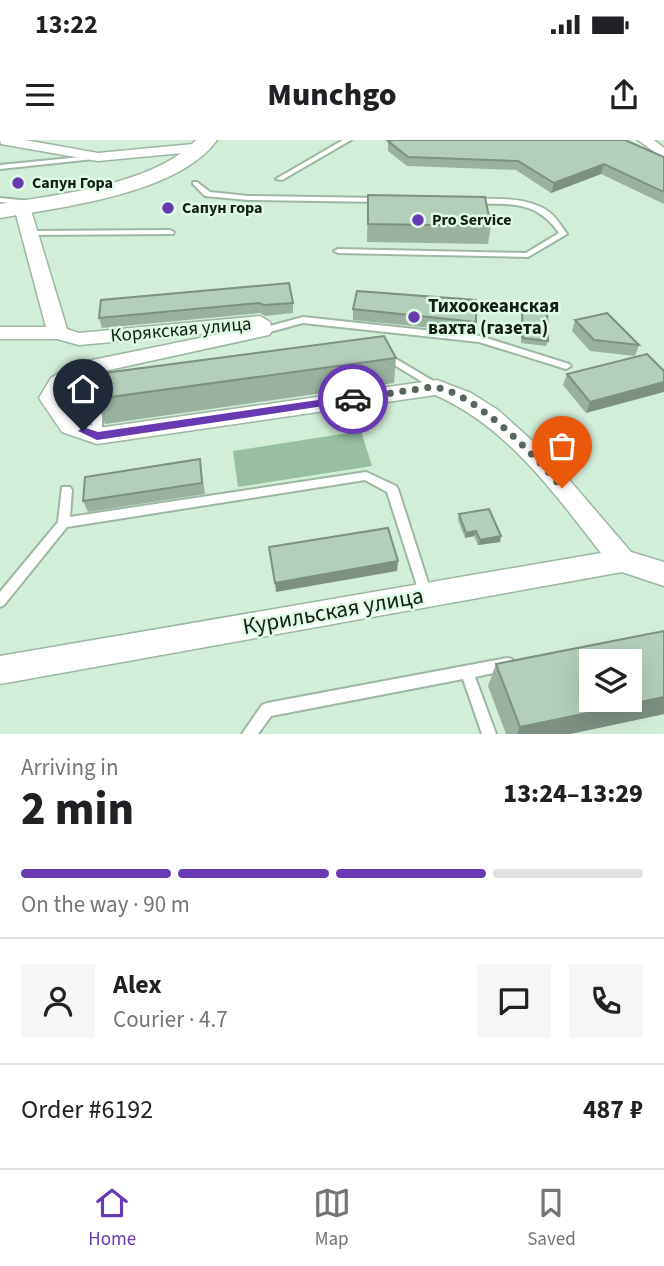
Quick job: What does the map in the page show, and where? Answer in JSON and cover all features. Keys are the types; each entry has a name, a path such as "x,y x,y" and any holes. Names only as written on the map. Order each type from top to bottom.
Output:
{"main road":[{"path":"12,209 111,189 157,174 200,148"}],"street":[{"path":"1,140 30,141 64,153 104,157 200,148"},
{"path":"645,140 664,155"},
{"path":"12,209 30,233 58,332"},
{"name":"Корякская улица","path":"0,333 58,332 79,339 260,321 262,331 80,369 58,383 50,398 70,426 97,436"},
{"path":"97,436 437,387 469,402 533,452 622,561"},
{"name":"Курильская улица","path":"0,670 622,561 664,574"}],"lane":[{"path":"280,178 348,140"},
{"path":"0,167 104,157"},
{"path":"195,183 208,194 248,198 395,201"},
{"path":"0,201 12,209"},
{"path":"338,251 528,255 564,234 554,217 528,203 462,202"},
{"path":"30,233 170,232"},
{"path":"262,331 303,320 480,339 566,366"},
{"path":"372,357 385,355 437,387"},
{"path":"97,436 97,394 111,392"},
{"path":"64,523 366,476 392,489 426,595"},
{"path":"0,601 64,523 66,490"},
{"path":"250,734 267,710 520,662"},
{"path":"467,672 489,734"}],"green space":[{"path":"361,431 372,466 238,487 233,451"}],"building":[{"path":"625,140 664,157 664,192 604,164 554,183 518,161 408,157 388,141"},
{"path":"368,195 485,197 491,226 368,224"},
{"path":"289,283 293,303 259,303 99,318 101,300"},
{"path":"357,291 476,300 476,322 353,309"},
{"path":"522,309 547,311 548,341 523,338"},
{"path":"607,313 639,345 594,340 575,320"},
{"path":"384,336 396,358 96,399 97,374"},
{"path":"647,354 664,371 664,382 590,402 567,374"},
{"path":"200,459 202,483 83,501 85,477"},
{"path":"489,509 501,536 480,540 476,531 466,533 459,514"},
{"path":"388,528 398,561 275,583 269,547"},
{"path":"664,631 664,697 642,702 642,649 579,649 579,712 592,712 520,727 496,664"}],"way so far":[{"path":"353,399 431,387 443,389 469,402 533,452 562,488"}],"place":[{"name":"Сапун Гора","path":"18,183"},
{"name":"Сапун гора","path":"168,208"},
{"name":"Pro Service","path":"418,220"},
{"name":"Тихоокеанская вахта (газета)","path":"414,317"}],"route":[{"path":"83,431 97,436 353,399"}]}
